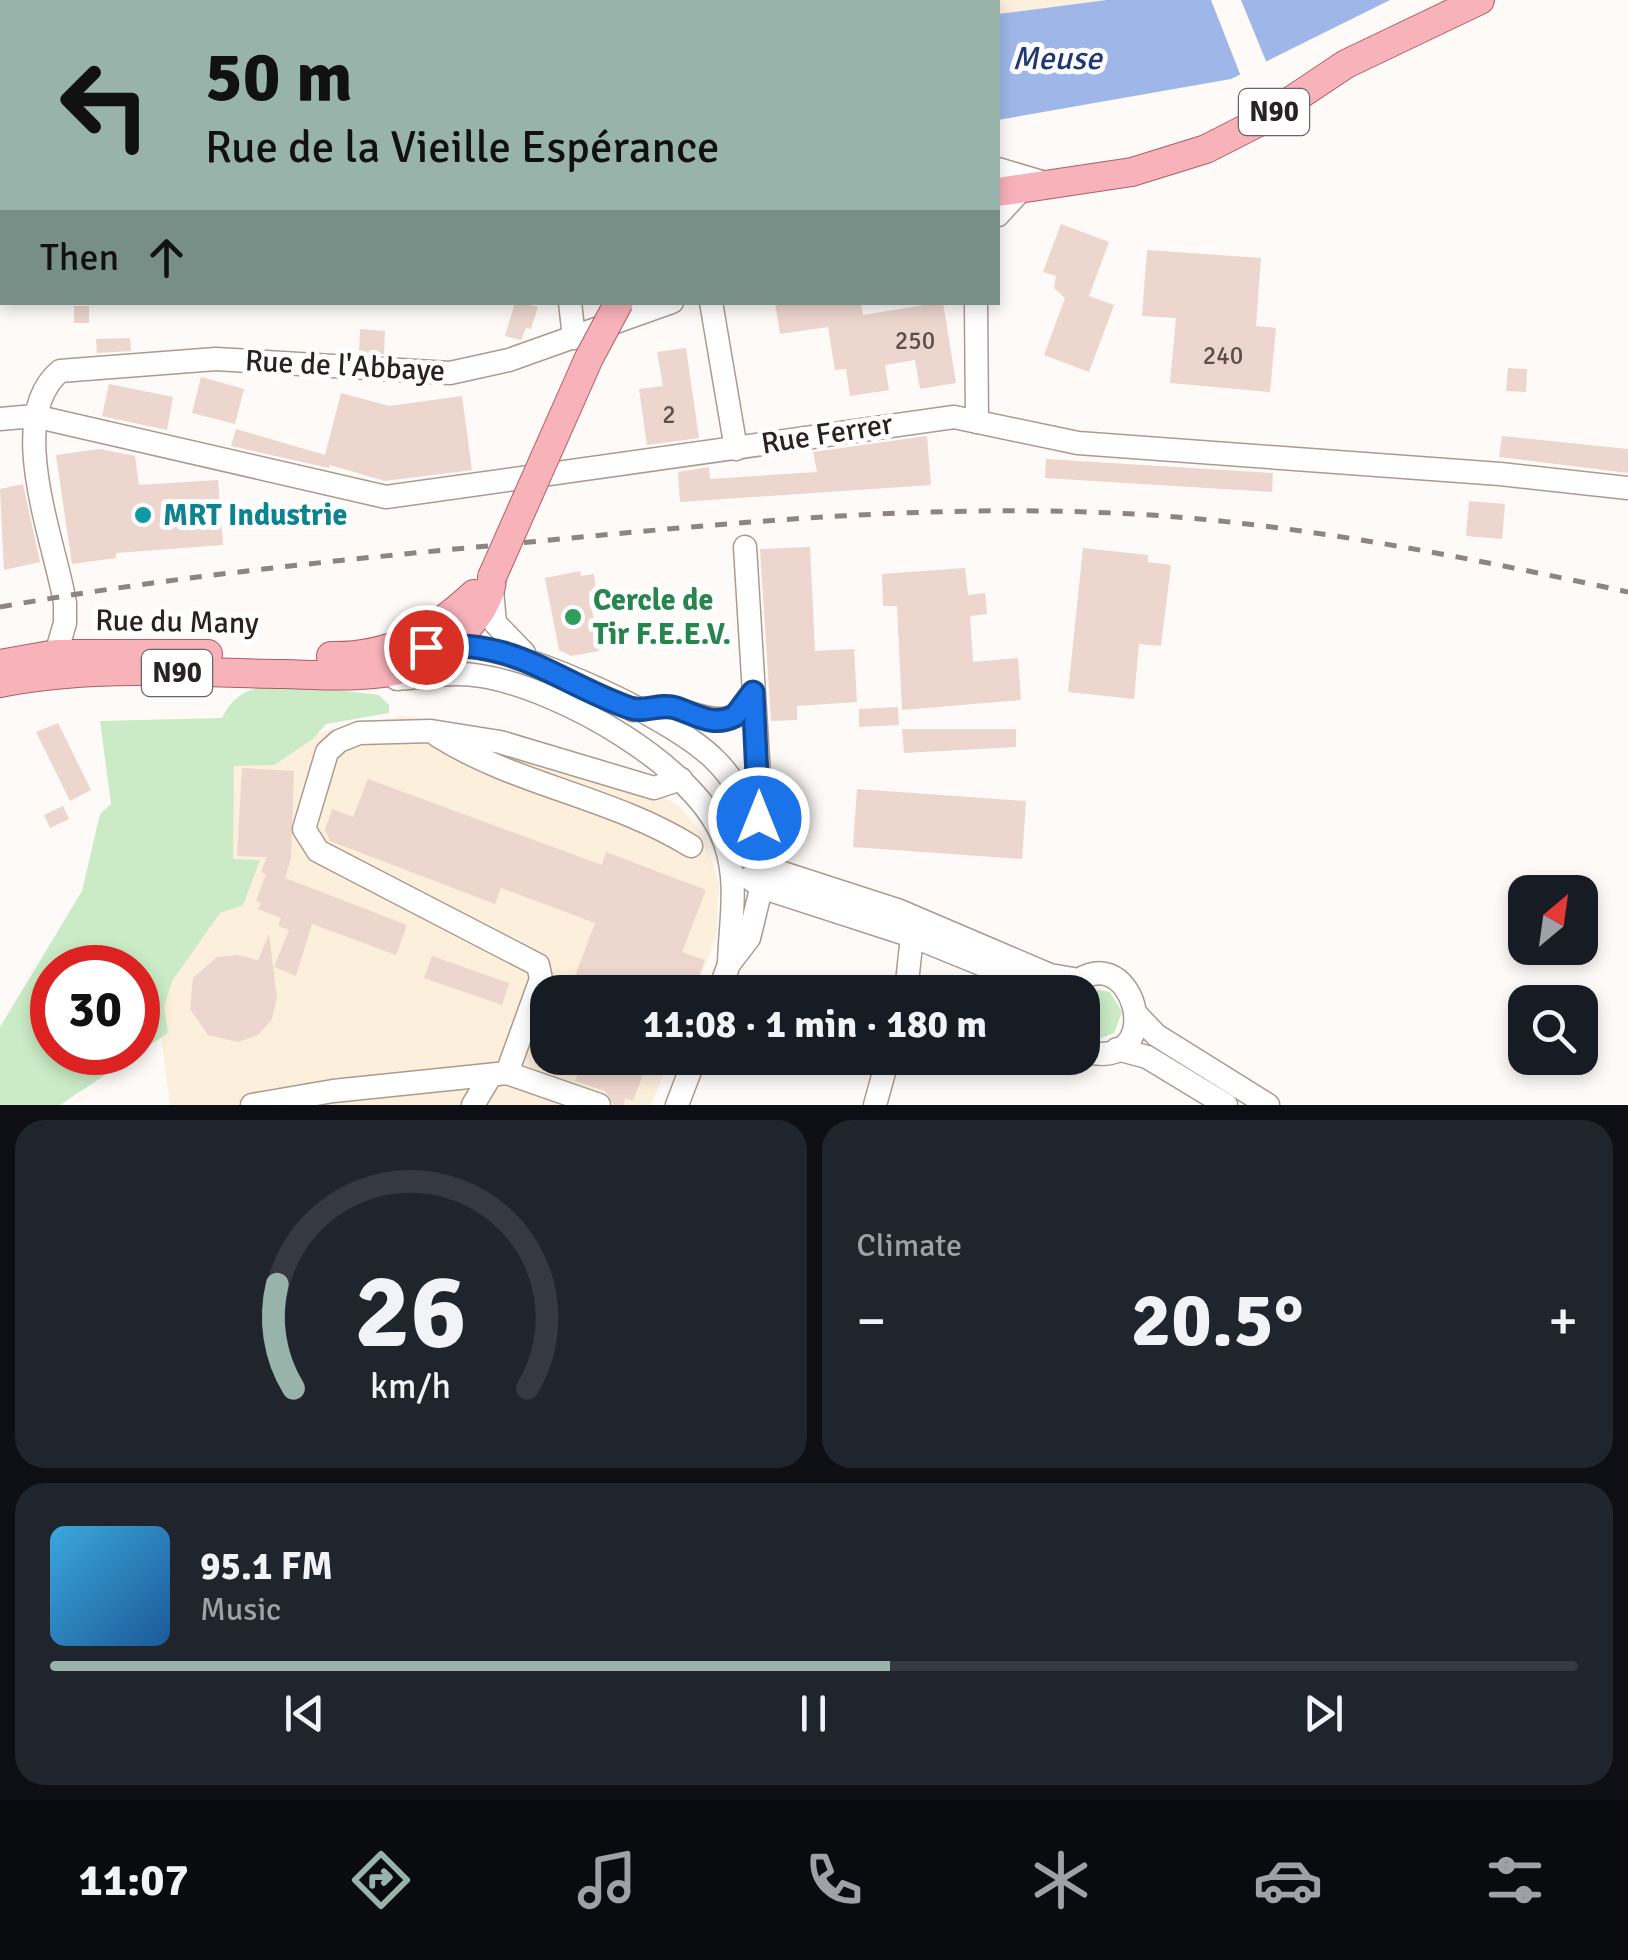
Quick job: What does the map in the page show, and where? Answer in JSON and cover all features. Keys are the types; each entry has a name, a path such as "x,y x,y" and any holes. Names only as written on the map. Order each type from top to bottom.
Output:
{"main road":[{"name":"N90","path":"1010,190 1145,169 1206,149 1259,122 1346,64 1480,0"},
{"name":"N90","path":"354,666 408,668 450,644 492,584 589,358 616,305"},
{"name":"N90","path":"354,666 419,638 492,584"},
{"name":"Rue du Many","path":"0,664 56,654 354,666"},
{"name":"Rue du Many","path":"0,683 112,672 354,666"}],"street":[{"path":"1000,170 1054,185"},
{"path":"570,305 574,338"},
{"name":"Rue de l'Abbaye","path":"34,416 50,381 60,371 216,358 450,374 491,366 664,305"},
{"path":"712,305 736,449"},
{"path":"976,305 977,422"},
{"path":"34,416 38,475 66,613 56,654"},
{"name":"Rue Ferrer","path":"0,418 34,416 386,496 954,418 1078,443 1500,474 1628,488"},
{"path":"729,964 748,938 761,876 760,776 745,547"},
{"path":"492,584 495,624 506,638 535,661 682,734 714,758 741,794 758,838"},
{"path":"450,644 535,661"},
{"name":"Rue du Many","path":"354,666 393,679 465,674 502,681 605,725 681,780 708,812 726,844 740,855 750,879 761,876"},
{"path":"634,710 665,706 700,719 726,720 744,709 753,692"},
{"path":"473,1105 499,1074 541,979 538,965 318,852 304,829 328,752 338,740 358,733 431,731 500,742 654,788 681,780"},
{"path":"431,731 468,754 652,822 691,846"},
{"path":"725,975 734,883 726,844"},
{"path":"761,876 1003,975"},
{"path":"761,876 900,910 1052,975"},
{"path":"908,975 912,936"},
{"path":"1100,976 1123,984 1136,1004 1138,1015 1132,1035 1117,1049"},
{"path":"1138,1015 1156,1035 1268,1105"},
{"path":"1100,1053 1117,1049 1147,1057 1226,1105"},
{"path":"252,1105 499,1074 599,1105"},
{"path":"677,1105 688,1075"},
{"path":"876,1105 884,1075"}],"shaded area":[{"path":"1000,0 1107,0 1000,14"},
{"path":"404,716 473,726 663,797 680,807 705,837 719,885 716,937 701,975 530,975 530,1075 663,1075 651,1105 170,1105 160,1004 230,761 329,730"}],"green space":[{"path":"287,684 379,695 389,705 389,713 326,724 314,738 274,765 234,766 233,859 260,860 243,905 220,913 172,981 164,1007 168,1033 160,1038 160,945 49,945 82,891 100,814 111,804 100,721 222,718 241,695 257,688"},
{"path":"30,977 30,1075 105,1075 60,1105 0,1105 0,1027"},
{"path":"1100,990 1110,992 1122,1012 1114,1033 1100,1039"}],"water":[{"name":"Meuse","path":"1107,0 1390,0 1231,79 1000,120 1000,14"}],"pier":[{"path":"1211,0 1241,0 1268,66 1242,79"}],"building":[{"path":"1061,224 1109,242 1089,296 1114,305 1089,372 1044,355 1065,298 1054,288 1056,276 1043,272"},
{"path":"1147,250 1261,258 1256,326 1276,328 1270,392 1170,383 1176,318 1142,316"},
{"path":"514,305 538,307 531,329 526,328 521,340 505,336"},
{"path":"775,305 861,305 863,315 943,305 956,383 920,389 915,360 885,365 889,390 850,396 846,369 835,370 828,327 780,334"},
{"path":"74,306 89,306 89,323 74,323"},
{"path":"360,329 385,331 384,354 359,353"},
{"path":"130,338 131,351 97,353 96,339"},
{"path":"686,348 699,438 647,445 639,389 663,386 657,352"},
{"path":"1508,368 1527,369 1526,392 1506,391"},
{"path":"201,377 244,389 235,424 192,413"},
{"path":"109,384 173,397 167,430 102,416"},
{"path":"341,393 389,406 462,396 472,470 385,481 330,465 329,468 231,446 236,429 325,455"},
{"path":"927,436 931,485 680,502 678,472 709,467 710,479 817,472 813,452"},
{"path":"1502,436 1628,449 1628,473 1499,457"},
{"name":"MRT Industrie","path":"100,449 135,456 139,485 218,480 223,545 116,553 116,558 72,564 56,455"},
{"path":"1046,459 1273,473 1272,492 1045,478"},
{"path":"23,484 40,562 4,570 0,489"},
{"path":"1469,501 1505,504 1502,539 1466,536"},
{"path":"810,547 815,651 854,649 857,702 797,706 797,720 771,721 760,549"},
{"path":"1083,548 1148,555 1148,562 1171,565 1161,646 1139,644 1134,699 1068,692"},
{"path":"965,568 968,595 985,593 987,614 970,616 973,662 1018,658 1021,700 902,710 897,606 883,606 882,574"},
{"name":"Cercle de Tir F.E.E.V.","path":"580,571 581,576 594,574 596,590 589,591 599,651 571,656 559,650 545,578"},
{"path":"898,707 899,725 859,727 859,709"},
{"path":"58,723 91,790 70,801 36,732"},
{"path":"902,729 1016,729 1016,747 904,753"},
{"path":"242,768 294,771 291,858 285,878 407,925 396,955 312,924 296,976 274,967 289,930 278,926 281,918 258,909 261,903 256,901 266,874 261,872 267,857 237,856"},
{"path":"368,779 602,865 606,852 706,890 682,952 705,960 699,975 575,975 595,923 501,888 495,904 330,841 325,830 332,809 353,817"},
{"path":"857,789 1026,801 1022,859 853,847"},
{"path":"63,806 69,819 50,828 44,815"},
{"path":"269,934 277,998 272,1019 258,1035 238,1042 208,1035 190,1009 193,978 217,957 238,955 258,960"},
{"path":"432,956 509,983 502,1005 424,978"},
{"path":"577,1075 643,1075 633,1101 625,1098 624,1105 614,1105 605,1091 575,1081"}],"railway":[{"path":"0,607 202,577 472,547 774,520 1008,511 1165,516 1282,528 1628,592"}],"place":[{"name":"MRT Industrie","path":"143,515"},
{"name":"Cercle de Tir F.E.E.V.","path":"573,617"}],"route":[{"path":"426,647 450,644 514,654 634,710 671,707 705,720 735,716 753,692 758,732 759,818"}]}
